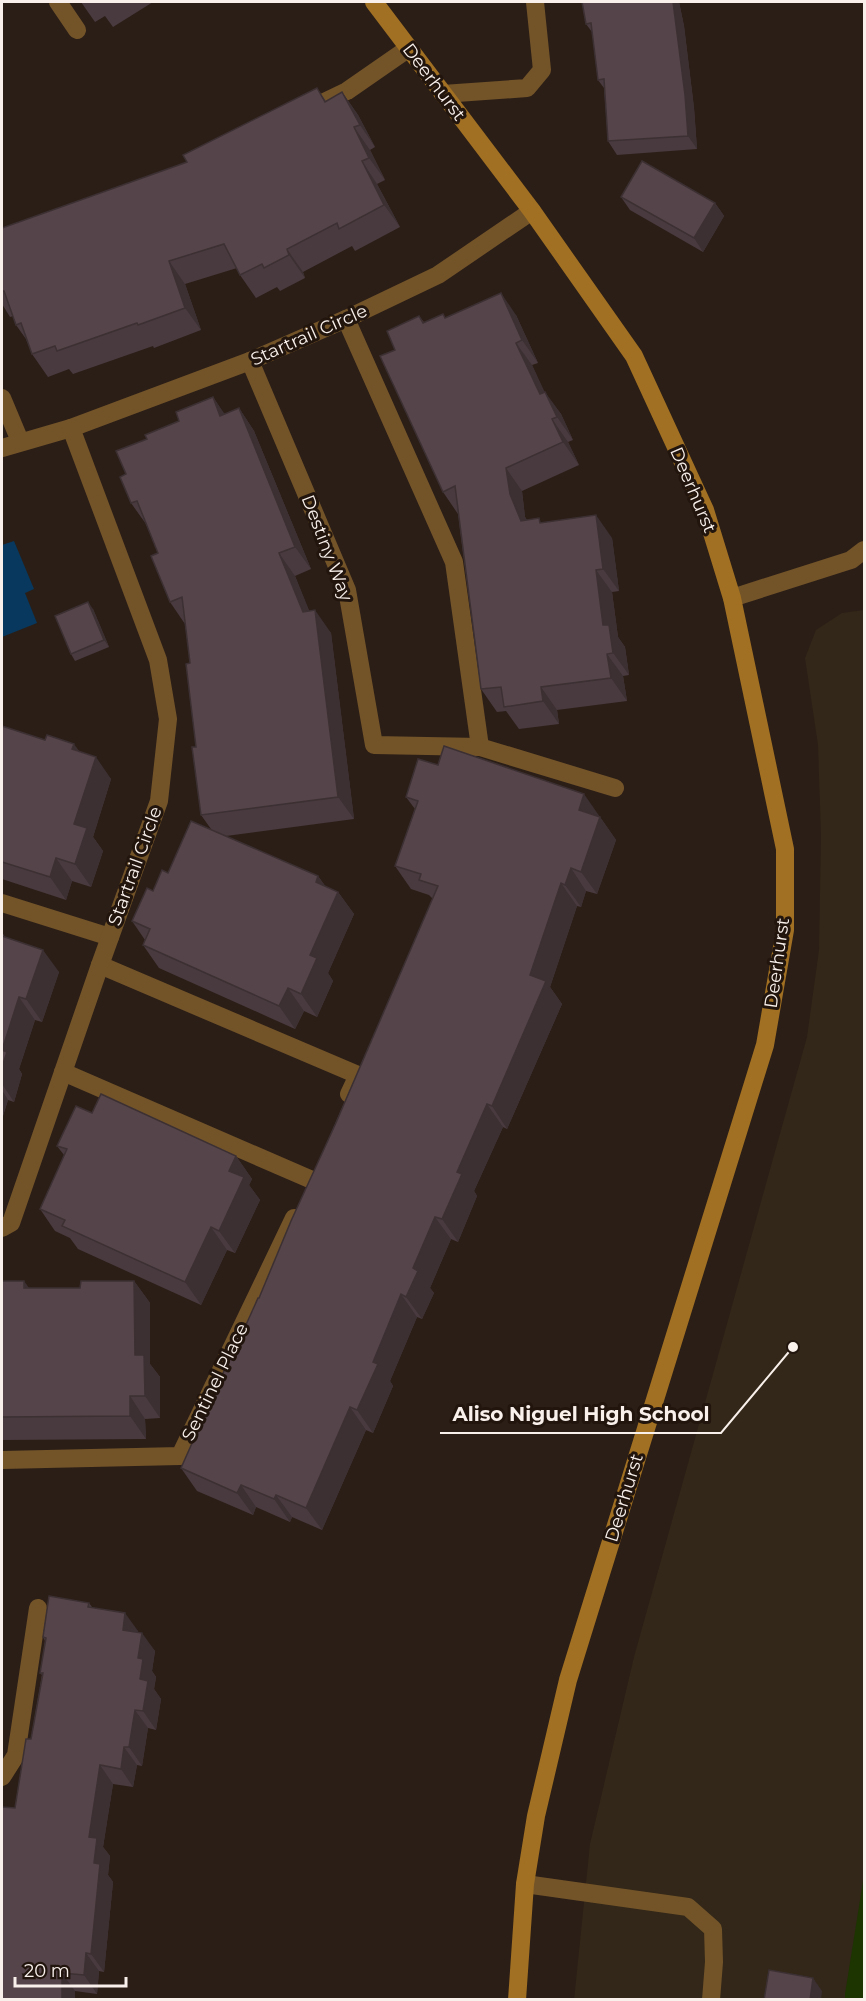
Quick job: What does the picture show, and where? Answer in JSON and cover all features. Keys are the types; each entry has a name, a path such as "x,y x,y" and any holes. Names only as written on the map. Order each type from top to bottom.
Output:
{"street":[{"path":"58,2 77,30"},
{"name":"Deerhurst","path":"374,2 532,211 634,356 705,510 732,598 785,849 785,930 765,1045 568,1680 536,1816 525,1884 517,2000"},
{"path":"443,94 527,88 542,70 534,2"},
{"path":"305,112 347,91 409,48"},
{"name":"Startrail Circle","path":"2,448 71,428 250,361 346,319 438,275 532,211"},
{"path":"346,319 454,562 480,747"},
{"name":"Destiny Way","path":"250,361 347,590 374,745 480,747 615,788"},
{"path":"2,398 20,441"},
{"name":"Startrail Circle","path":"2,1228 11,1223 159,801 168,719 158,660 71,428"},
{"path":"732,598 850,560 864,550"},
{"path":"2,903 110,937"},
{"path":"100,965 357,1075 344,1106"},
{"path":"63,1072 307,1191"},
{"name":"Sentinel Place","path":"2,1460 180,1456 321,1159"},
{"path":"2,1777 16,1755 38,1608"},
{"path":"525,1884 688,1907 714,1929 711,2000"}],"shaded area":[{"path":"864,610 864,1999 574,2000 590,1844 634,1657 807,1037 819,950 821,836 818,745 805,658 816,630 842,613"}],"green space":[{"path":"864,1875 864,1999 845,1999 845,1994"}],"water":[{"path":"14,541 34,589 25,593 37,623 2,637 2,545"}],"building":[{"path":"582,2 673,2 688,136 608,141 604,79 598,80 591,23 586,24"},
{"path":"317,88 325,102 342,92 360,125 354,127 369,158 362,161 384,205 339,229 337,223 287,249 289,255 264,268 262,264 240,275 224,244 169,261 185,308 57,351 55,346 32,354 21,323 16,325 4,291 2,291 2,228 187,162 183,155"},
{"path":"642,161 715,203 694,238 621,197"},
{"path":"501,293 522,340 516,343 540,394 545,392 557,417 552,419 563,442 506,468 510,494 521,521 539,518 540,523 596,515 603,569 596,570 603,625 609,625 613,653 607,654 611,678 541,687 543,701 504,707 501,687 481,689 455,486 443,492 380,356 395,350 387,331 419,316 423,323 443,314 445,318"},
{"path":"213,397 220,416 239,408 295,547 279,553 303,612 315,610 338,797 201,815 192,747 196,747 186,664 190,663 182,597 170,602 151,556 158,553 137,501 131,503 120,477 126,474 116,451 147,439 145,435 179,421 176,412"},
{"path":"88,602 104,640 71,654 55,616"},
{"path":"2,726 45,740 47,735 74,744 72,749 96,757 74,824 87,828 75,864 56,858 50,877 2,862"},
{"path":"444,746 584,794 579,810 600,817 581,872 571,868 565,885 561,883 530,975 546,981 492,1106 487,1104 457,1172 462,1174 442,1219 435,1217 413,1268 418,1271 406,1297 401,1294 373,1362 378,1364 357,1410 350,1407 306,1508 276,1495 274,1499 241,1485 237,1493 181,1468 242,1325 245,1327 259,1298 438,886 419,880 421,874 395,866 418,801 406,797 418,759 438,765"},
{"path":"191,821 318,876 316,882 338,892 310,955 317,958 301,994 288,988 279,1006 143,945 150,929 132,921 147,888 153,891 162,870 168,873"},
{"path":"2,936 43,950 26,999 19,997 2,1050"},
{"path":"2,1050 7,1052 2,1067"},
{"path":"101,1094 236,1156 229,1171 244,1177 219,1231 211,1227 185,1282 62,1226 65,1220 40,1209 67,1149 57,1146 76,1106 92,1113"},
{"path":"2,1281 24,1281 24,1288 80,1288 81,1281 134,1281 135,1355 144,1355 145,1396 130,1396 130,1416 2,1417"},
{"path":"49,1596 89,1603 88,1607 125,1613 123,1630 142,1633 138,1658 143,1659 140,1679 148,1681 143,1711 135,1710 129,1747 124,1747 121,1769 100,1765 89,1837 97,1838 94,1863 100,1864 91,1954 86,1953 84,1975 62,1973 62,2000 2,2000 2,1807 15,1808 26,1739 31,1739 43,1673 40,1673 46,1638 43,1637"},
{"path":"769,1970 813,1978 810,2000 764,2000"}],"place":[{"name":"Aliso Niguel High School","path":"793,1347"}]}
